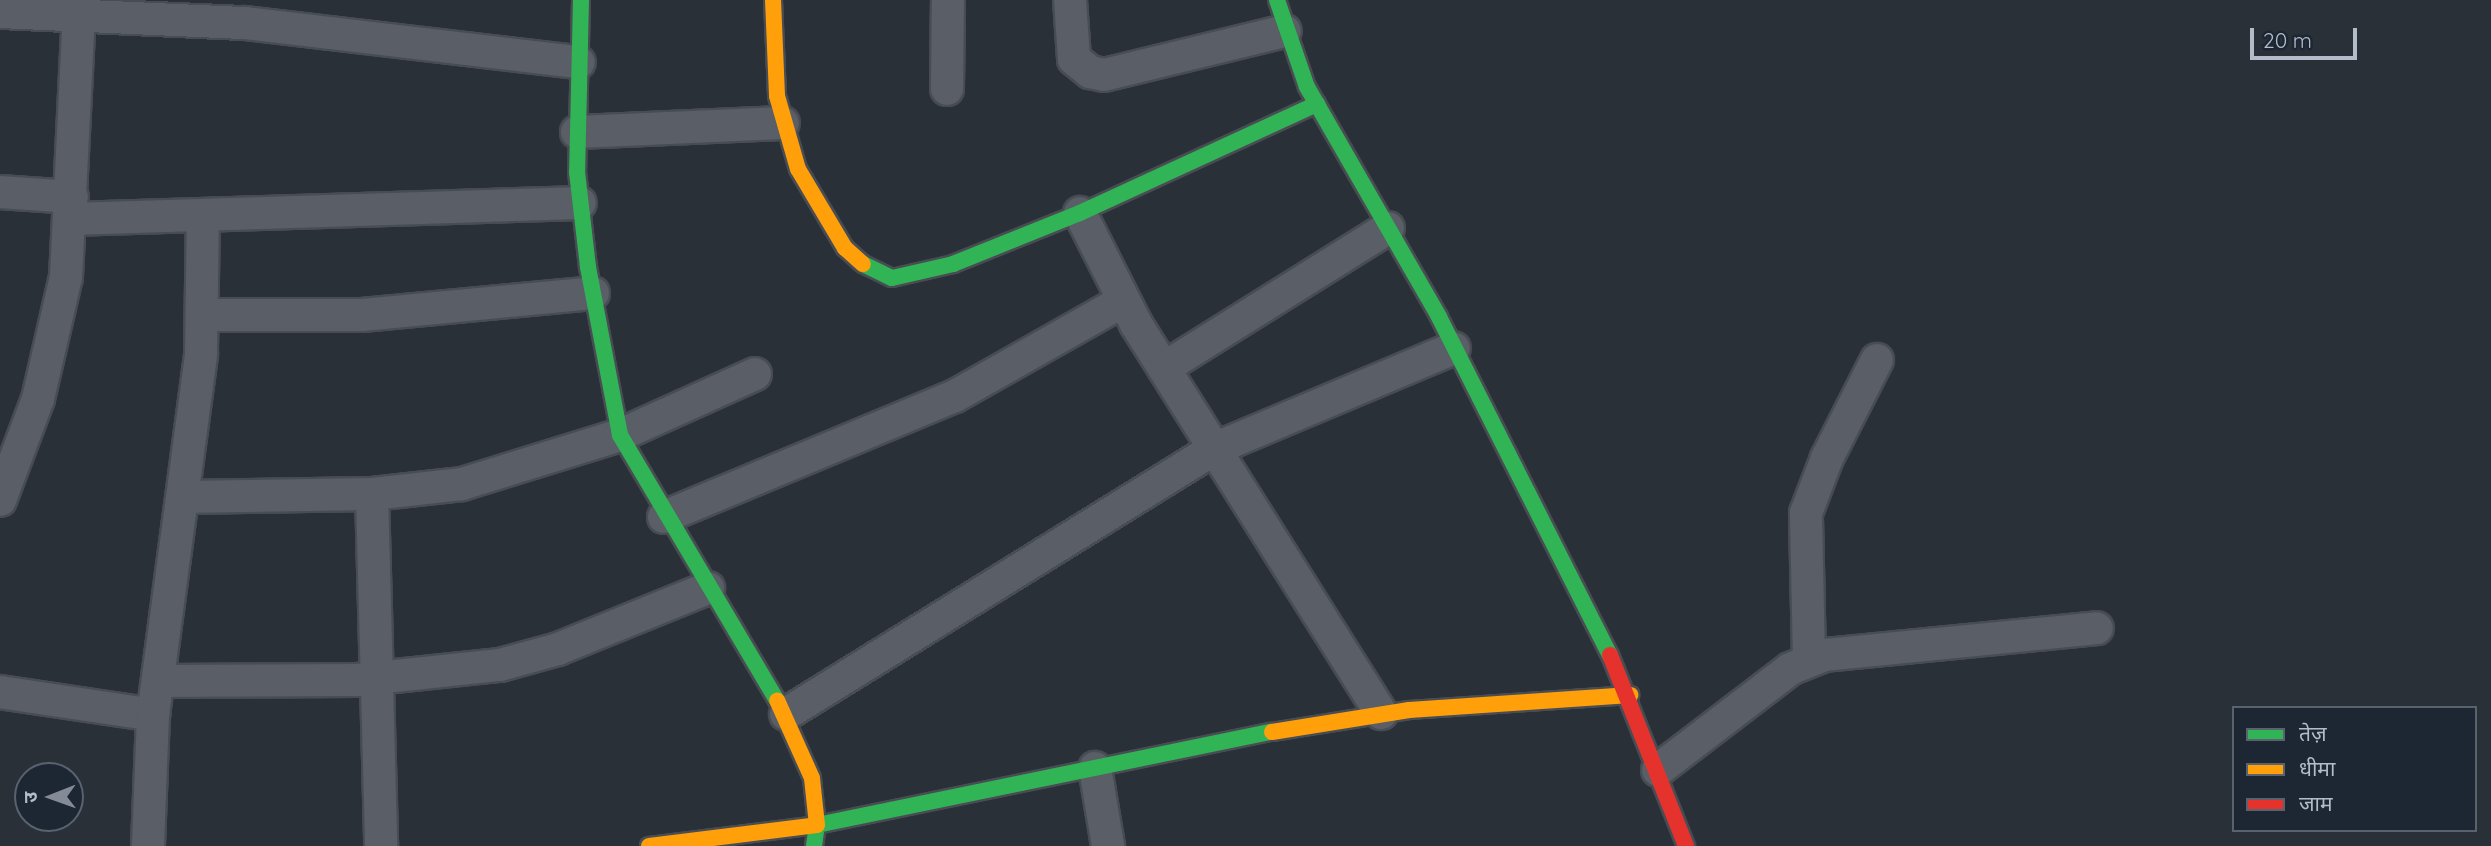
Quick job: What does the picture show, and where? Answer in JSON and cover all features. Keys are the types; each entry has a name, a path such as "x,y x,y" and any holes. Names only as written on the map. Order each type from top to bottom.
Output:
{"street":[{"path":"581,0 577,132 580,202 593,293 620,435 664,517 786,715 812,778 817,825 814,846"},
{"path":"773,0 783,123 798,169 845,248 876,274 923,274 1080,213 1317,104"},
{"path":"947,89 948,0"},
{"path":"1070,0 1074,59 1090,72 1104,75 1285,31"},
{"path":"1277,0 1285,31 1317,104 1454,348 1630,695 1686,846"},
{"path":"0,12 60,9 246,23 579,62"},
{"path":"0,500 38,399 66,278 72,208 60,9"},
{"path":"577,132 783,123"},
{"path":"0,192 72,208 203,215 580,202"},
{"path":"1080,213 1123,301 1381,713"},
{"path":"148,846 153,715 185,497 202,315 203,215"},
{"path":"1164,368 1388,228"},
{"path":"202,315 362,315 593,293"},
{"path":"664,517 955,396 1123,301"},
{"path":"786,715 1214,449 1454,348"},
{"path":"1809,660 1806,513 1822,468 1877,360"},
{"path":"185,497 372,494 462,484 620,435 755,374"},
{"path":"372,494 373,678 381,846"},
{"path":"158,681 373,678 500,665 558,649 708,588"},
{"path":"1658,770 1769,684 1809,660 1853,649 2096,628"},
{"path":"0,692 153,715"},
{"path":"649,846 817,825 1381,713 1630,695"},
{"path":"1095,768 1108,846"}],"traffic: fast":[{"path":"581,0 577,172 588,267 620,435 777,700"},
{"path":"1277,0 1307,87 1439,317 1610,655"},
{"path":"863,264 892,278 953,264 1080,213 1317,104"},
{"path":"814,846 817,825 1272,732"}],"traffic: slow":[{"path":"773,0 777,96 798,169 845,248 863,264"},
{"path":"1272,732 1409,710 1630,695"},
{"path":"649,846 817,825 812,778 777,700"}],"traffic: jam":[{"path":"1610,655 1686,846"}]}
